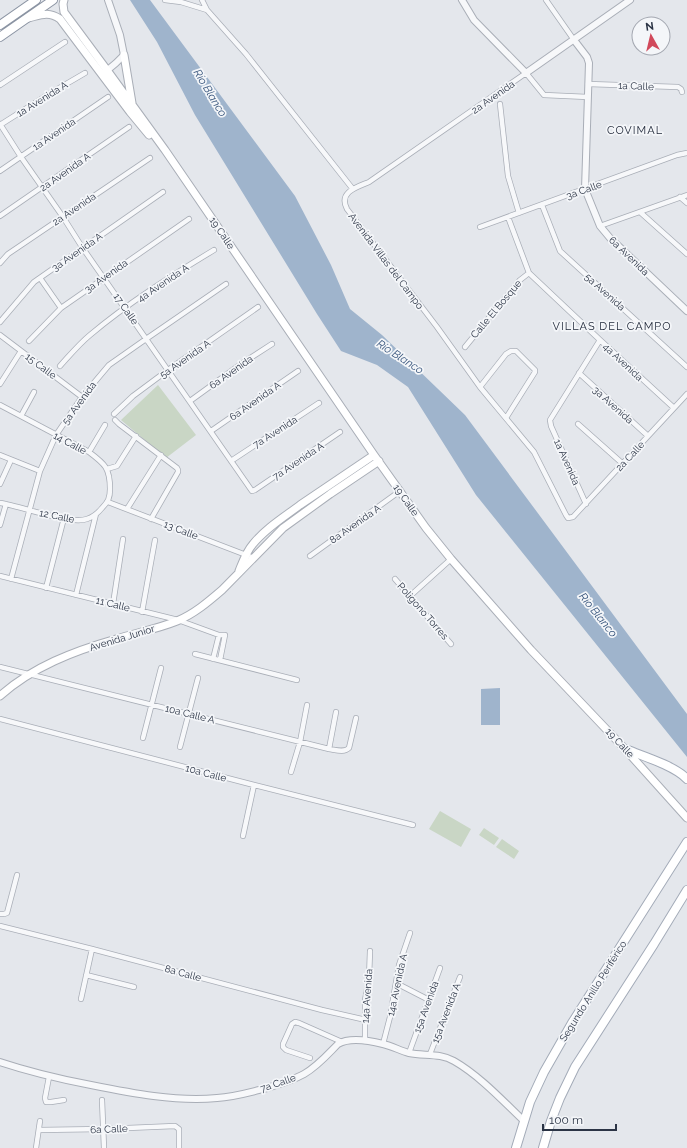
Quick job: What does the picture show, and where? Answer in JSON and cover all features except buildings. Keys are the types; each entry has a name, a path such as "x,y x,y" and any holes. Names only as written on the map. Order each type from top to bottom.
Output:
{"main road":[{"path":"0,25 36,0"},
{"path":"0,37 53,0"},
{"name":"19 Calle","path":"64,0 64,12 104,72 145,131 165,150"},
{"name":"19 Calle","path":"28,18 48,14 54,15 60,19 132,105 165,150 426,528 451,559 532,650 625,749 687,818"},
{"path":"124,55 132,105"},
{"name":"Avenida Junior","path":"239,573 245,554 252,544 277,521 377,458"},
{"name":"Avenida Junior","path":"0,696 11,686 47,664 114,640 162,626 190,614 226,587 283,528 377,458"},
{"path":"625,749 680,773 687,780"},
{"name":"Segundo Anillo Periférico","path":"516,1148 530,1102 544,1072 572,1024 687,842"},
{"path":"543,1148 560,1098 575,1067 687,890"}],"street":[{"path":"104,72 124,55 120,36 108,0"},
{"path":"165,0 181,1 207,10"},
{"path":"202,0 207,10 246,54 352,188"},
{"path":"462,0 474,20 544,95 588,97"},
{"path":"546,0 588,59 585,189"},
{"name":"2a Avenida","path":"352,188 369,182 526,74 630,0"},
{"path":"0,85 64,42"},
{"name":"1a Avenida A","path":"0,125 85,73"},
{"name":"1a Calle","path":"588,84 678,87 682,92"},
{"name":"1a Avenida","path":"0,171 108,97"},
{"path":"500,104 508,176 519,213"},
{"name":"17 Calle","path":"0,125 43,187 82,248 252,491 255,490"},
{"name":"2a Avenida A","path":"0,216 129,127"},
{"name":"3a Calle","path":"480,227 677,155 687,154"},
{"name":"2a Avenida","path":"0,263 8,254 150,158"},
{"name":"Avenida Villas del Campo","path":"352,188 344,198 346,209 437,327 480,387 534,452 566,516 568,518 573,517"},
{"name":"6a Avenida","path":"585,189 600,226 610,238 687,311"},
{"name":"3a Avenida A","path":"0,322 34,282 163,192"},
{"path":"600,226 687,195"},
{"path":"680,197 687,203"},
{"name":"5a Avenida","path":"542,205 560,252 687,367"},
{"path":"640,212 687,254"},
{"name":"4a Avenida","path":"508,217 529,272 674,408"},
{"name":"3a Avenida","path":"29,341 61,308 189,219"},
{"name":"4a Avenida A","path":"60,366 89,336 125,308 177,272 214,250"},
{"name":"Calle El Bosque","path":"465,347 520,280 529,272"},
{"path":"40,278 61,308"},
{"name":"5a Avenida","path":"11,579 40,471 56,435 82,397 109,365 226,284"},
{"name":"5a Avenida A","path":"136,436 115,417 133,396 258,307"},
{"name":"15 Calle","path":"0,335 82,397"},
{"path":"579,374 600,340"},
{"name":"6a Avenida","path":"190,401 241,364 272,344"},
{"path":"0,384 21,351"},
{"path":"480,387 506,354 511,351 516,351 535,370 536,372 506,418"},
{"name":"6a Avenida A","path":"211,431 298,371"},
{"name":"1a Avenida","path":"579,374 550,420 550,426 586,504"},
{"name":"3a Avenida","path":"579,374 648,436"},
{"path":"21,416 34,392"},
{"name":"2a Calle","path":"573,517 586,504 621,462 648,436 687,394"},
{"name":"7a Avenida","path":"231,461 319,403"},
{"name":"14 Calle","path":"0,405 88,452 102,462 107,469"},
{"path":"578,424 621,462"},
{"path":"88,452 105,425"},
{"name":"7a Avenida A","path":"255,490 340,432"},
{"path":"108,502 110,486 107,469 117,466 136,436 178,470 151,519"},
{"path":"0,455 40,471"},
{"path":"127,509 161,455"},
{"path":"0,484 11,460"},
{"name":"8a Avenida A","path":"310,556 400,491"},
{"name":"13 Calle","path":"108,502 254,558"},
{"name":"12 Calle","path":"0,503 64,518 79,520 87,519 96,514 108,502"},
{"path":"0,525 6,504"},
{"path":"76,595 96,514"},
{"path":"46,588 64,518"},
{"path":"113,604 123,539"},
{"path":"142,612 155,540"},
{"path":"410,596 451,559"},
{"name":"11 Calle","path":"0,576 178,620 219,635 225,635 220,660"},
{"name":"Poligono Torres","path":"395,579 451,644"},
{"path":"213,659 219,635"},
{"path":"195,654 297,680"},
{"name":"10a Calle A","path":"0,667 329,750 343,751 349,748 356,718"},
{"path":"143,738 161,668"},
{"path":"180,748 198,678"},
{"path":"291,772 300,742 307,705"},
{"path":"329,750 336,712"},
{"name":"10a Calle","path":"0,719 254,786 413,825"},
{"path":"243,836 254,786"},
{"path":"0,914 7,913 17,875"},
{"name":"8a Calle","path":"0,926 322,1010 366,1020"},
{"name":"14a Avenida A","path":"383,1044 390,1017 399,965 410,932"},
{"path":"80,999 92,949"},
{"name":"14a Avenida","path":"365,1041 365,1000 369,978 370,951"},
{"name":"15a Avenida","path":"409,1053 440,968"},
{"path":"86,975 134,987"},
{"name":"15a Avenida A","path":"431,1052 460,977"},
{"path":"396,983 429,1000"},
{"path":"310,1058 283,1048 283,1044 292,1024 296,1022 342,1042 350,1040 365,1041 383,1044 409,1053 431,1052 448,1058 461,1065 486,1085 524,1121"},
{"name":"7a Calle","path":"0,1062 49,1077 124,1092 189,1099 217,1098 246,1094 276,1085 304,1074 317,1065 342,1042"},
{"path":"49,1077 45,1098 46,1102 64,1100"},
{"path":"102,1100 104,1148"},
{"path":"36,1148 40,1121"},
{"name":"6a Calle","path":"39,1130 175,1126 179,1129 179,1148"}],"green space":[{"path":"158,385 196,435 166,458 121,420"},
{"path":"440,811 471,829 461,847 429,829"},
{"path":"484,828 499,838 494,845 479,835"},
{"path":"502,839 519,851 514,859 496,847"}],"water":[{"name":"Río Blanco","path":"130,0 150,0 295,196 331,265 350,309 382,335 465,415 687,714 687,757 476,495 408,387 377,365 341,351 195,115 157,42"},
{"path":"500,688 500,725 481,725 481,689"}],"district":[{"name":"COVIMAL","path":"635,130"},
{"name":"VILLAS DEL CAMPO","path":"612,326"}]}
